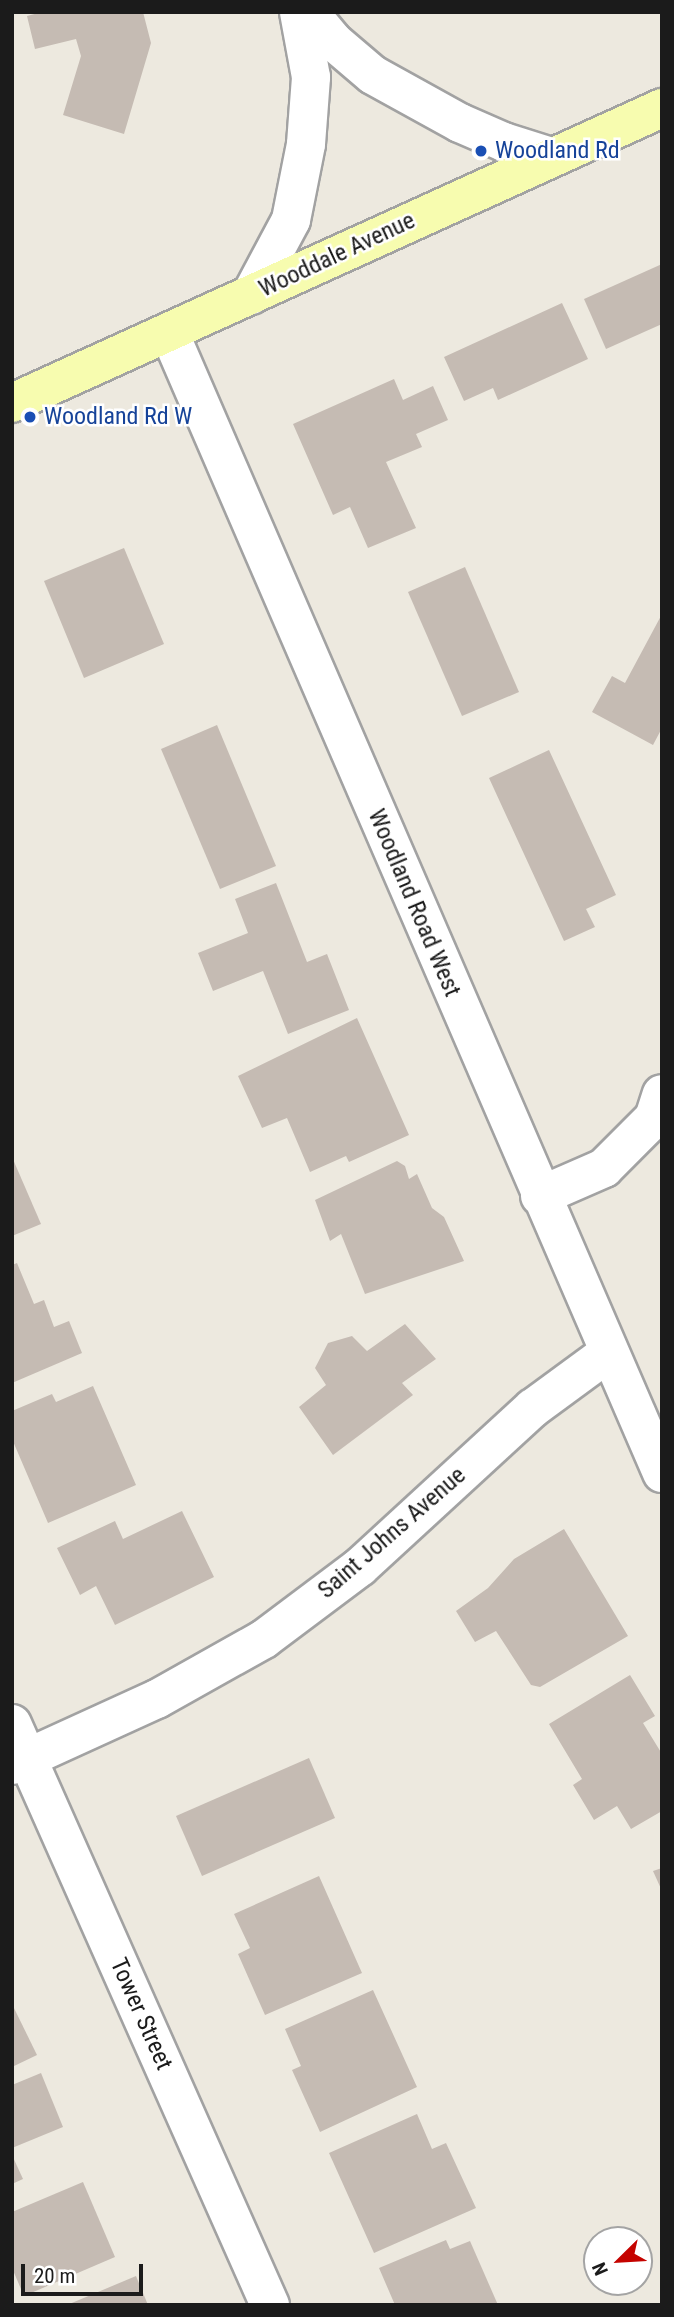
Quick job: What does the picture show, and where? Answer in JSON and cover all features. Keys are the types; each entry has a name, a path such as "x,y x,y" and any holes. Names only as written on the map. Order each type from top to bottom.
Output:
{"street":[{"path":"251,295 291,220 306,144 311,77 299,12"},
{"path":"309,12 333,41 373,75 460,123 504,142 551,157"},
{"name":"Wooddale Avenue","path":"12,403 662,108"},
{"name":"Woodland Road West","path":"169,332 540,1196 662,1473"},
{"path":"540,1196 604,1168 654,1118 662,1094"},
{"name":"Saint Johns Avenue","path":"20,1761 157,1699 264,1639 360,1567 533,1408 608,1353"},
{"name":"Tower Street","path":"12,1724 20,1761 270,2305"}],"building":[{"path":"42,12 143,12 151,43 124,134 63,115 81,56 76,39 35,49 27,16"},
{"path":"662,264 662,324 606,349 584,299"},
{"path":"562,303 588,359 498,400 493,388 464,401 444,357"},
{"path":"394,379 403,400 433,386 448,420 416,434 422,447 386,462 416,528 368,548 350,507 333,515 293,424"},
{"path":"124,548 164,644 84,678 44,581"},
{"path":"465,567 519,692 462,716 408,592"},
{"path":"662,614 662,728 653,745 592,712 612,676 625,683"},
{"path":"217,725 276,866 220,889 161,749"},
{"path":"549,750 616,895 586,909 595,927 564,941 489,778"},
{"path":"276,883 307,962 327,954 349,1010 288,1034 263,971 213,991 198,953 248,933 235,899"},
{"path":"357,1018 409,1135 349,1162 346,1156 310,1172 287,1118 262,1128 238,1076"},
{"path":"12,1157 41,1224 12,1236"},
{"path":"397,1161 405,1166 409,1179 417,1174 432,1208 444,1217 464,1261 365,1294 341,1234 330,1241 315,1200"},
{"path":"17,1263 34,1304 44,1300 54,1327 69,1321 82,1353 12,1383 12,1265"},
{"path":"405,1324 436,1359 402,1383 413,1395 333,1455 299,1407 326,1385 315,1368 328,1343 352,1336 367,1351"},
{"path":"93,1386 136,1485 48,1523 12,1439 12,1411 52,1394 56,1402"},
{"path":"182,1511 214,1577 115,1625 96,1586 80,1595 57,1548 115,1521 123,1539"},
{"path":"564,1529 628,1636 540,1687 531,1685 496,1631 475,1642 456,1611 488,1588 514,1559"},
{"path":"630,1675 655,1716 643,1723 662,1754 662,1811 631,1829 617,1806 594,1820 573,1785 582,1779 549,1724"},
{"path":"309,1758 335,1818 202,1876 176,1816"},
{"path":"662,1868 662,1891 653,1871"},
{"path":"319,1876 362,1973 265,2015 238,1954 250,1948 234,1914"},
{"path":"373,1990 417,2087 320,2132 292,2070 301,2066 285,2029"},
{"path":"12,2004 37,2055 12,2067"},
{"path":"41,2073 63,2127 12,2148 12,2085"},
{"path":"417,2114 432,2149 446,2143 476,2208 374,2253 329,2153"},
{"path":"12,2155 23,2179 12,2184"},
{"path":"83,2182 115,2257 24,2296 12,2268 12,2212"},
{"path":"446,2240 450,2249 470,2241 498,2305 395,2305 379,2268"},
{"path":"136,2276 148,2305 67,2305"}],"place":[{"name":"Woodland Rd","path":"481,151"},
{"name":"Woodland Rd W","path":"30,417"}]}
